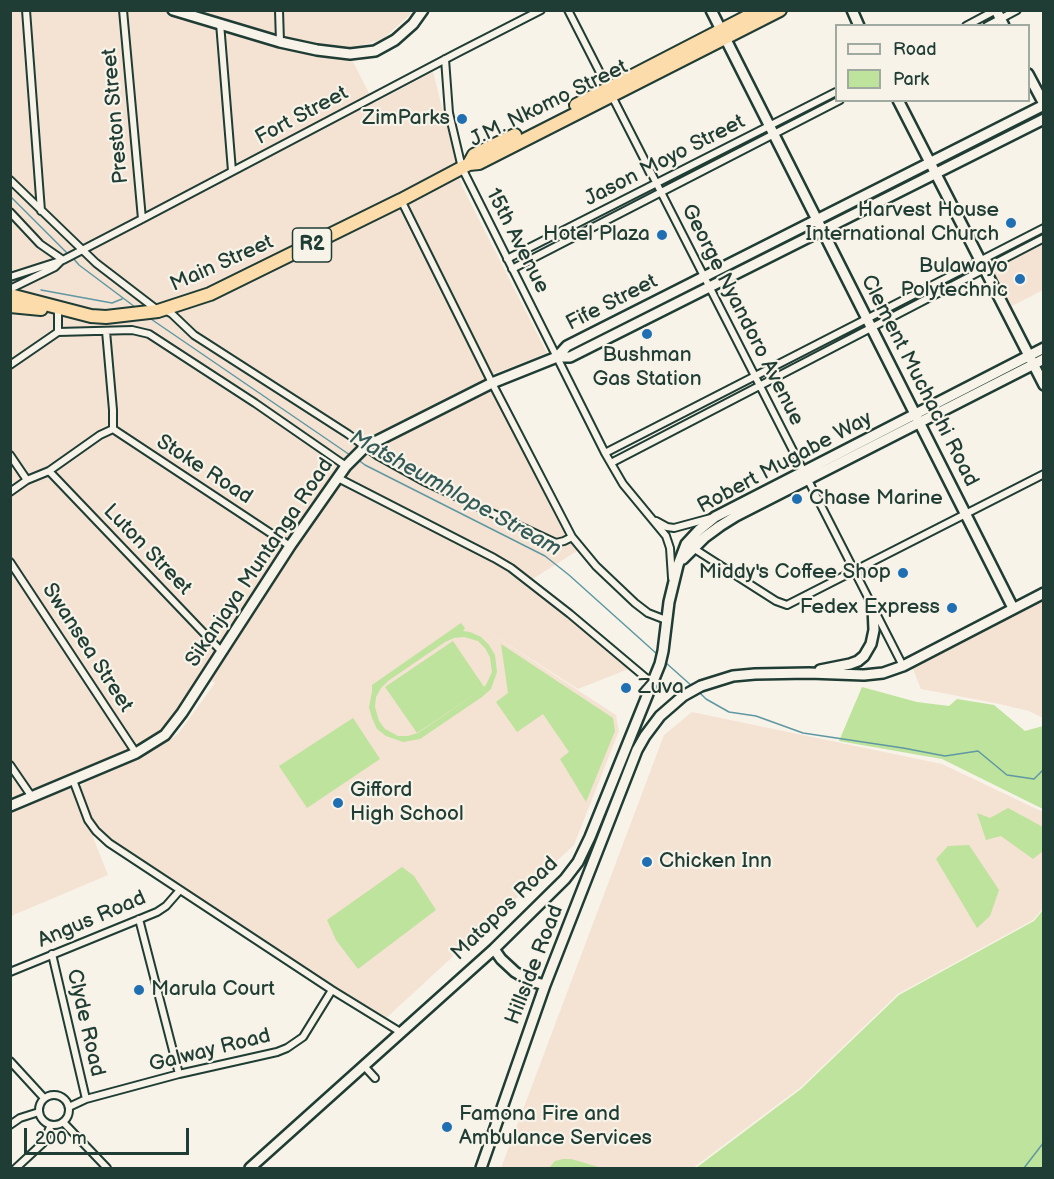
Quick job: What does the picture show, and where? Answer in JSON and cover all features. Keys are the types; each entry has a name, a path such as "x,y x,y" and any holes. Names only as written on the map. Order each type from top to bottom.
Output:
{"highway":[{"name":"J.M. Nkomo Street","path":"723,34 760,10"},
{"name":"J.M. Nkomo Street","path":"465,166 479,163 609,92 723,34 780,10"},
{"name":"Main Street","path":"78,313 106,318 134,315 157,311 210,294 402,200 465,166"},
{"name":"R2","path":"10,295 78,313"},
{"name":"R2","path":"10,306 78,313"}],"street":[{"path":"26,10 41,211"},
{"name":"Preston Street","path":"123,10 142,219"},
{"path":"173,10 280,42 333,53 350,54 368,53 395,40 413,24 423,10"},
{"path":"279,10 280,42"},
{"name":"Fort Street","path":"64,259 541,10"},
{"name":"George Nyandoro Avenue","path":"568,10 903,666"},
{"name":"Clement Muchachi Road","path":"711,10 1013,608"},
{"path":"852,10 858,24"},
{"path":"973,24 1017,10"},
{"path":"220,23 232,171"},
{"name":"15th Avenue","path":"446,59 449,113 465,166 507,259 605,453 623,484 666,536 670,548 673,582"},
{"path":"1030,76 1044,104"},
{"name":"Jason Moyo Street","path":"512,268 661,192 835,93"},
{"name":"Jason Moyo Street","path":"507,259 656,183 835,102"},
{"path":"899,102 1044,385"},
{"name":"Fife Street","path":"557,357 567,346 1044,104"},
{"name":"Fife Street","path":"557,357 570,357 1044,119"},
{"path":"10,180 80,250 157,311 172,314 194,334 348,434 363,449 423,481 556,543 572,537"},
{"path":"402,200 446,293 572,537 596,566 635,603 648,613 666,620"},
{"path":"10,212 40,244 64,259"},
{"path":"611,463 872,327 1044,228"},
{"path":"605,453 867,318 982,264 1044,238"},
{"path":"10,277 64,259"},
{"path":"10,289 55,267 64,259"},
{"path":"58,310 58,332"},
{"path":"10,365 58,332 132,330 145,332 347,464"},
{"path":"10,492 27,480 49,471 100,435 113,429 106,331"},
{"name":"Robert Mugabe Way","path":"678,565 686,544 716,517 805,476 918,418 1044,348"},
{"name":"Sikanjaya Muntanga Road","path":"10,806 136,753 165,735 182,713 290,546 347,464 363,449 492,383 557,357"},
{"name":"Robert Mugabe Way","path":"918,418 1044,359"},
{"name":"Stoke Road","path":"113,429 290,546"},
{"path":"10,455 27,480"},
{"name":"Luton Street","path":"49,471 222,652"},
{"path":"693,548 776,602 792,604 1044,474"},
{"name":"Robert Mugabe Way","path":"678,565 693,548 720,526 805,476"},
{"path":"338,478 511,568 570,614 652,684"},
{"path":"650,518 667,528 674,528 716,517"},
{"name":"Swansea Street","path":"10,562 136,753"},
{"name":"Matopos Road","path":"249,1168 494,949 557,887 578,862 660,664 666,620 678,565"},
{"name":"Hillside Road","path":"481,1168 545,985 637,750 660,717 683,696 701,686 733,676 883,673 903,666 1044,593"},
{"path":"809,673 850,664 864,656 871,644 874,630 873,606"},
{"path":"10,765 32,798"},
{"path":"73,780 88,820 96,831 117,849 402,1033"},
{"name":"Angus Road","path":"10,972 166,906 180,890"},
{"path":"139,919 179,1074"},
{"path":"494,949 514,972 530,981 545,985"},
{"name":"Clyde Road","path":"52,954 86,1099"},
{"name":"Galway Road","path":"69,1107 86,1099 179,1074 277,1052 303,1036 333,990"},
{"path":"10,1061 44,1098"},
{"path":"364,1066 375,1078"},
{"path":"57,1095 65,1099 69,1107 68,1116 63,1122 51,1125 43,1120 39,1112 44,1098 57,1095"},
{"path":"10,1125 20,1118 39,1112"},
{"path":"63,1122 107,1168"},
{"path":"16,1168 43,1143 51,1125"}],"shaded area":[{"path":"11,11 410,11 411,14 383,39 347,50 374,103 433,72 462,186 547,353 491,375 580,549 528,582 631,668 578,689 476,624 616,715 619,731 574,845 384,1020 110,841 98,830 91,818 80,788 84,781 155,750 178,734 215,683 205,676 185,707 154,741 70,779 108,875 11,916"},
{"name":"Bulawayo Polytechnic","path":"1043,241 1043,290 1012,306 991,267"},
{"path":"1043,595 1043,718 1029,711 921,689 911,664"},
{"path":"692,712 942,764 1043,812 1043,908 1033,920 898,994 801,1087 693,1168 501,1168 664,735"}],"green space":[{"path":"461,623 465,628 463,631 481,637 495,655 497,672 491,689 420,739 403,742 386,736 377,729 369,707 372,685","holes":["464,637 478,641 490,657 492,672 484,687 453,641 385,687 417,733 484,688 418,733 398,736 385,729 379,721 375,707 376,697 388,681 445,642"]},
{"path":"501,644 613,718 615,731 586,802 560,759 569,752 543,714 517,732 496,702 508,693"},
{"path":"862,687 917,702 949,706 957,699 994,705 1025,731 1043,726 1043,809 942,759 839,741"},
{"path":"353,718 380,759 307,808 279,766"},
{"path":"1008,808 1043,827 1043,851 1033,859 1001,836 986,840 977,813 990,818"},
{"path":"969,845 999,890 990,916 977,928 936,859 948,846"},
{"path":"402,867 414,876 436,910 358,969 336,940 327,920"},
{"path":"1043,910 1043,1168 696,1168 801,1089 899,995 1034,921"},
{"path":"563,1159 602,1168 549,1168 555,1161"}],"waterway":[{"name":"Matsheumhlope Stream","path":"10,196 69,255"},
{"name":"Matsheumhlope Stream","path":"73,258 135,307"},
{"path":"41,290 112,303 122,299"},
{"name":"Matsheumhlope Stream","path":"148,317 350,455"},
{"name":"Matsheumhlope Stream","path":"357,459 545,556 657,654"},
{"name":"Matsheumhlope Stream","path":"665,662 693,687"},
{"name":"Matsheumhlope Stream","path":"699,692 706,699 729,712 756,716 803,733 945,756 978,751 1007,775 1034,779 1044,769"},
{"name":"Matsheumhlope Stream","path":"1024,1168 1044,1142"}],"place":[{"name":"ZimParks","path":"462,119"},
{"name":"Harvest House International Church","path":"1011,223"},
{"name":"Hotel Plaza","path":"662,235"},
{"name":"Bulawayo Polytechnic","path":"1020,279"},
{"name":"Bushman Gas Station","path":"647,334"},
{"name":"Chase Marine","path":"797,499"},
{"name":"Middy's Coffee Shop","path":"903,573"},
{"name":"Fedex Express","path":"952,608"},
{"name":"Zuva","path":"626,688"},
{"name":"Gifford High School","path":"338,803"},
{"name":"Chicken Inn","path":"647,862"},
{"name":"Marula Court","path":"139,990"},
{"name":"Famona Fire and Ambulance Services","path":"447,1127"}]}
